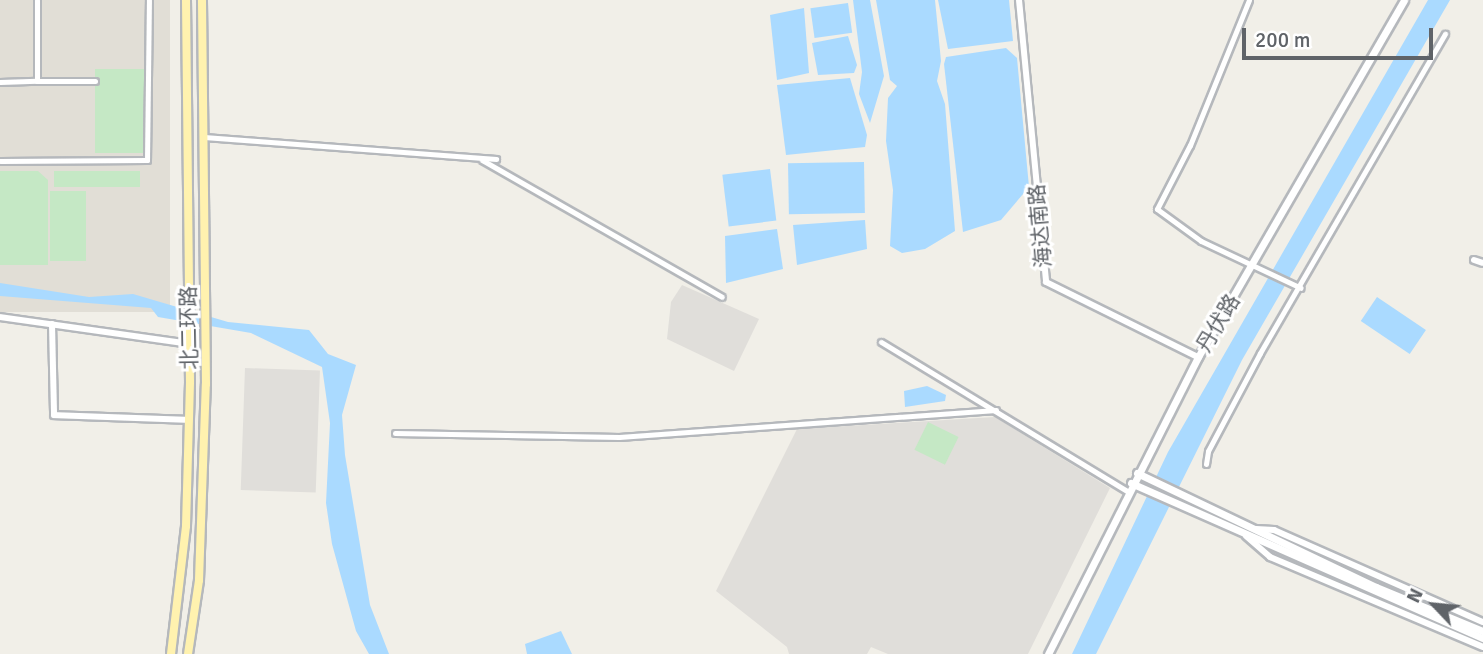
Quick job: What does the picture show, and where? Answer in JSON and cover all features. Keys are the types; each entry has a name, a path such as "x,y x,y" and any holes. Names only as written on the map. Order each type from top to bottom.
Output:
{"main road":[{"name":"北二环路","path":"171,654 183,578 189,422 186,0"},
{"name":"北二环路","path":"188,654 199,580 205,426 202,0"},
{"name":"丹伏路","path":"1048,654 1129,487 1198,357 1404,0"},
{"path":"187,135 204,137"},
{"path":"189,422 205,426"},
{"path":"1137,473 1248,532 1483,638"},
{"path":"1129,487 1146,490 1483,631"}],"street":[{"path":"37,0 37,81"},
{"path":"0,161 150,156 149,0"},
{"name":"海达南路","path":"1018,0 1046,282 1198,357"},
{"path":"1249,0 1190,145 1157,209 1201,241 1254,262 1299,286"},
{"path":"1206,464 1218,431 1445,34"},
{"path":"0,82 95,81"},
{"path":"204,137 496,159"},
{"path":"480,158 722,297"},
{"path":"1474,260 1483,263"},
{"path":"0,317 189,344"},
{"path":"52,324 54,415 189,422"},
{"path":"881,342 1129,487"},
{"path":"395,433 620,437 996,410"},
{"path":"1248,532 1275,530 1483,622"},
{"path":"1248,532 1270,557 1483,647"}],"shaded area":[{"path":"0,0 170,0 170,312 0,312"},
{"path":"682,285 759,319 734,371 667,339 671,302"},
{"path":"245,368 320,371 316,493 241,490"},
{"path":"995,417 1110,488 1028,654 888,654 871,647 867,654 789,654 787,647 716,591 797,429"}],"green space":[{"path":"95,69 144,69 144,153 95,153"},
{"path":"0,171 38,171 48,180 48,265 0,265"},
{"path":"54,171 140,171 140,187 54,187"},
{"path":"50,191 86,191 86,261 50,261"},
{"path":"928,422 959,437 945,465 914,450"}],"water":[{"path":"853,0 870,0 884,76 870,123 859,94 862,72"},
{"path":"876,0 935,0 941,61 937,81 945,104 955,231 925,249 902,253 890,246 893,190 886,141 888,98 897,86 890,80"},
{"path":"938,0 1009,0 1013,41 948,49"},
{"path":"1428,0 1450,0 1242,360 1096,654 1072,654 1168,452"},
{"path":"848,3 852,33 815,38 810,8"},
{"path":"804,8 809,73 777,80 770,15"},
{"path":"848,36 857,65 854,73 818,75 812,43"},
{"path":"1006,48 1017,58 1029,187 1001,220 963,232 944,64 946,57"},
{"path":"850,78 867,135 865,147 786,155 777,85"},
{"path":"864,162 865,213 789,214 788,163"},
{"path":"770,169 776,221 729,226 722,175"},
{"path":"865,220 867,249 797,265 793,225"},
{"path":"777,229 783,269 726,283 725,236"},
{"path":"0,283 89,297 133,294 228,322 309,330 328,354 356,365 342,415 345,455 370,605 389,654 369,654 356,631 332,544 326,503 330,423 322,367 251,333 158,317 151,308 0,296"},
{"path":"1377,297 1426,330 1410,354 1361,321"},
{"path":"927,386 946,395 945,401 905,407 904,391"},
{"path":"561,631 572,654 527,654 525,644"}]}
